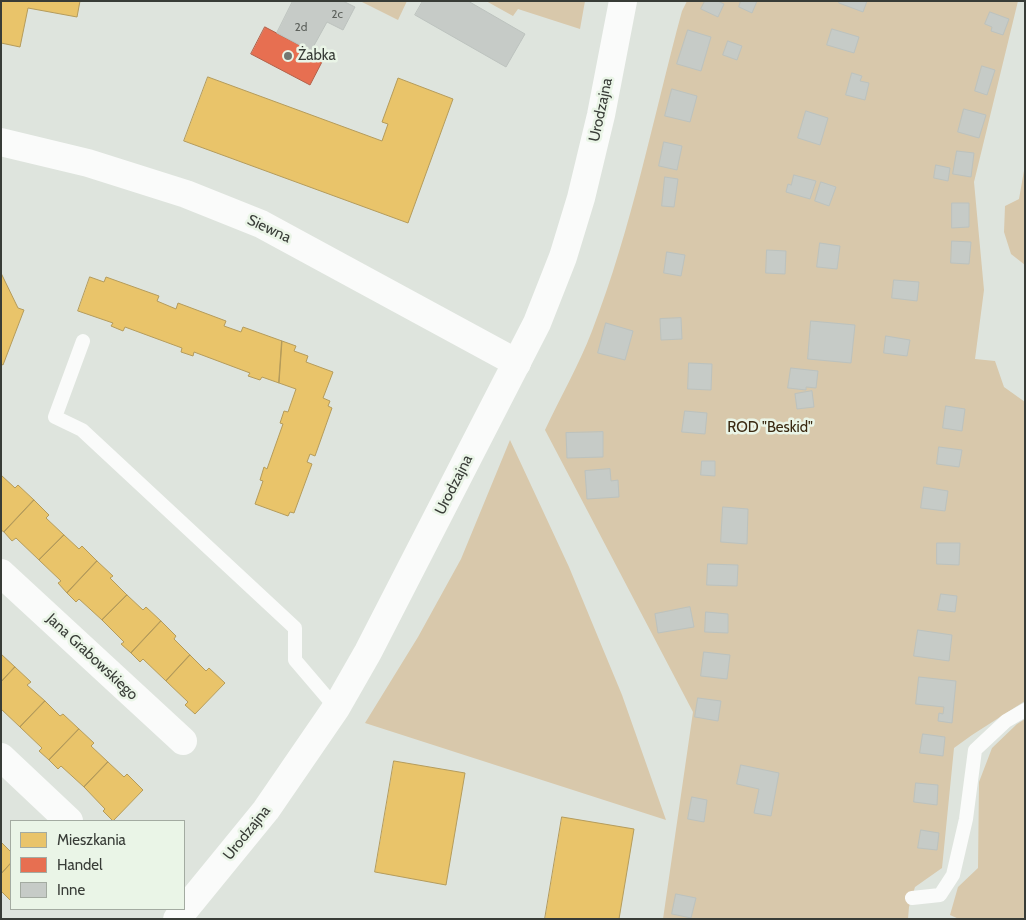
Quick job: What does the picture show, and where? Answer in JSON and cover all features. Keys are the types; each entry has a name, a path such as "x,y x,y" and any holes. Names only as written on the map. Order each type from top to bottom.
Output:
{"street":[{"name":"Urodzajna","path":"185,909 266,810 336,708 368,652 537,323 555,278 581,198 604,99 623,1"},
{"name":"Siewna","path":"1,142 97,166 186,194 261,224 516,362"},
{"name":"Jana Grabowskiego","path":"1,573 183,741"},
{"path":"1,757 68,820"}],"lane":[{"path":"83,340 55,418 82,430 295,628 295,660 336,708"},
{"path":"912,898 940,895 953,875 966,819 975,750 1006,721 1025,710"}],"green space":[{"path":"360,1 407,1 398,20"},
{"path":"486,1 585,1 580,29 518,9 513,16"},
{"name":"ROD \"Beskid\"","path":"687,1 1018,1 974,182 984,290 975,359 995,361 1004,387 1025,402 1025,701 954,748 942,868 915,887 909,907 908,919 663,919 693,712 545,430 592,331 619,253 682,11"},
{"path":"1025,165 1025,265 1011,254 1004,232 1005,206 1019,199"},
{"path":"510,440 569,567 622,695 666,820 365,723 418,637 461,559"},
{"path":"1025,719 1025,919 959,919 950,915 958,887 978,868 979,782 992,748 1017,724"}],"building: Mieszkania":[{"path":"1,1 80,1 77,17 28,8 20,47 1,43"},
{"path":"208,77 382,141 388,124 382,122 398,78 453,99 408,223 184,141"},
{"path":"1,273 18,308 24,310 3,365 1,364"},
{"path":"90,277 104,282 106,277 159,296 157,301 176,309 178,303 226,321 224,326 241,332 243,327 282,341 279,383 262,377 260,380 248,376 250,373 194,352 193,356 181,352 182,348 125,327 123,331 111,326 113,323 78,311"},
{"path":"282,341 296,346 294,351 308,356 306,362 333,372 323,398 330,401 328,406 332,408 315,456 310,454 307,462 312,464 294,513 290,512 288,516 255,504 263,481 260,480 264,467 267,469 283,424 280,423 284,411 288,412 296,389 279,383"},
{"path":"1,475 15,488 18,485 34,500 4,532 1,530"},
{"path":"34,500 49,515 46,518 64,535 39,560 16,538 12,541 4,532"},
{"path":"64,535 79,549 82,546 97,561 67,593 58,583 61,581 39,560"},
{"path":"97,561 113,576 110,578 127,595 102,620 79,599 76,602 67,593"},
{"path":"127,595 143,610 146,607 161,621 131,653 121,644 124,642 102,620"},
{"path":"161,621 176,636 174,639 190,655 166,681 143,659 140,662 131,653"},
{"path":"1,654 15,667 1,682"},
{"path":"190,655 206,671 209,668 225,683 195,714 185,705 188,702 166,681"},
{"path":"15,667 31,682 27,685 45,701 20,727 1,709 1,682"},
{"path":"45,701 60,716 63,714 79,729 49,760 39,751 42,748 20,727"},
{"path":"79,729 94,743 91,746 108,762 84,787 61,766 58,769 49,760"},
{"path":"394,761 465,773 446,885 375,872"},
{"path":"108,762 124,777 127,774 143,790 112,820 103,811 105,809 84,787"},
{"path":"562,817 634,829 619,919 545,919"},
{"path":"1,842 10,851 10,864 1,874"},
{"path":"10,864 10,900 1,891 1,874"}],"building: Handel":[{"name":"Żabka","path":"265,27 324,58 310,85 251,54"}],"building: Inne":[{"path":"293,1 343,1 355,7 343,30 327,22 311,51 277,33"},
{"path":"423,1 468,1 525,34 506,67 415,15"},
{"path":"705,1 718,1 724,4 718,17 701,9"},
{"path":"741,1 757,1 752,13 739,7"},
{"path":"840,1 867,1 863,12 839,3"},
{"path":"990,12 1009,19 1003,35 991,31 992,27 985,24"},
{"path":"832,29 859,37 854,53 827,45"},
{"path":"688,30 711,37 701,71 677,64"},
{"path":"728,41 742,46 737,60 723,55"},
{"path":"982,66 995,70 987,95 975,91"},
{"path":"852,73 862,76 860,81 869,83 865,100 846,95"},
{"path":"672,89 697,96 690,122 665,116"},
{"path":"964,109 986,115 979,138 958,132"},
{"path":"806,111 828,118 820,145 798,138"},
{"path":"664,142 682,146 677,170 659,166"},
{"path":"957,151 974,153 971,177 953,174"},
{"path":"936,165 950,168 948,181 934,178"},
{"path":"794,175 816,181 810,199 786,192 788,184 791,185"},
{"path":"665,177 678,179 674,207 662,206"},
{"path":"821,182 836,187 829,206 815,201"},
{"path":"952,203 969,203 969,227 952,228"},
{"path":"952,241 971,242 969,264 951,263"},
{"path":"820,243 840,246 837,269 817,267"},
{"path":"767,250 786,251 785,274 766,273"},
{"path":"667,252 685,255 681,276 664,273"},
{"path":"894,280 919,282 917,301 892,298"},
{"path":"681,318 682,339 661,340 660,319"},
{"path":"811,321 855,325 851,363 808,359"},
{"path":"606,323 633,331 625,360 598,353"},
{"path":"886,336 910,340 907,356 884,353"},
{"path":"689,363 712,364 711,390 688,389"},
{"path":"791,368 818,371 816,388 806,387 806,390 788,388"},
{"path":"812,391 814,407 797,409 795,394"},
{"path":"946,406 965,409 962,431 943,428"},
{"path":"685,411 707,413 705,434 682,432"},
{"path":"603,432 603,457 567,458 566,433"},
{"path":"939,447 962,450 959,467 937,464"},
{"path":"702,461 715,461 715,476 701,475"},
{"path":"610,469 611,481 618,480 619,497 587,499 585,471"},
{"path":"924,487 948,491 945,511 921,508"},
{"path":"723,507 748,509 747,544 721,542"},
{"path":"937,543 960,543 959,565 937,564"},
{"path":"708,564 738,565 737,586 707,585"},
{"path":"941,594 957,596 955,612 938,610"},
{"path":"690,607 694,627 658,633 655,614"},
{"path":"706,612 728,614 728,633 705,632"},
{"path":"918,630 952,635 949,661 914,656"},
{"path":"704,652 730,655 727,679 701,676"},
{"path":"919,677 956,681 952,723 938,721 939,713 943,714 944,707 916,704"},
{"path":"698,698 721,701 718,721 695,717"},
{"path":"923,734 945,737 943,756 920,753"},
{"path":"741,765 779,773 771,816 754,813 759,789 737,784"},
{"path":"916,783 938,785 937,805 914,802"},
{"path":"692,797 707,800 704,822 688,819"},
{"path":"921,830 939,833 937,850 918,848"},
{"path":"676,894 696,898 691,918 672,914"}],"place":[{"name":"Żabka","path":"288,56"}]}
